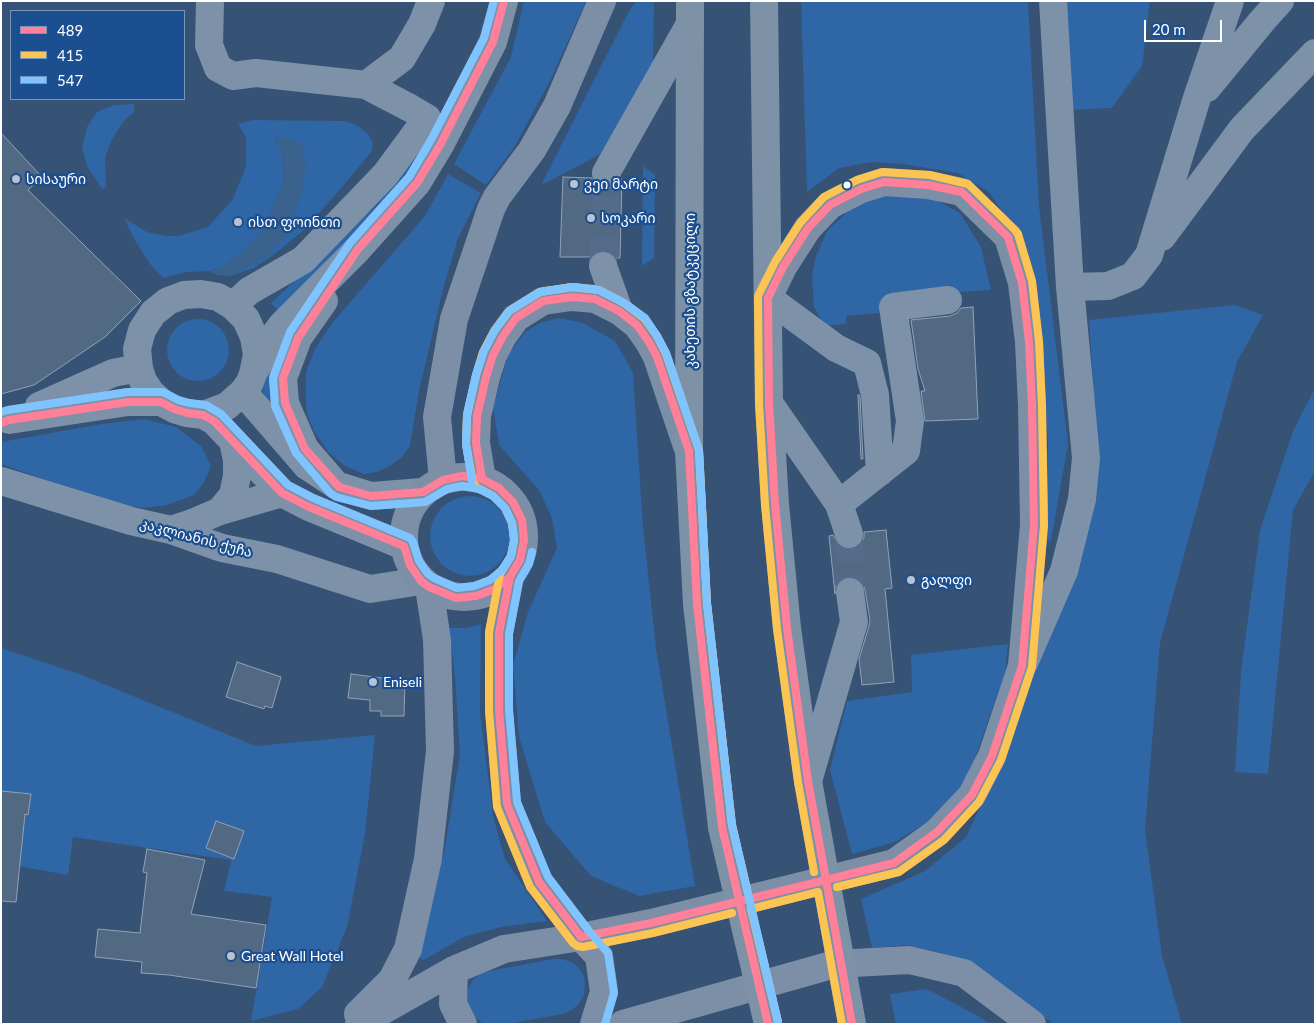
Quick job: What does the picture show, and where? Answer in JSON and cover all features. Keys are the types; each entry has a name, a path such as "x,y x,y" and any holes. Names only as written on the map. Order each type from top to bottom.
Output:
{"highway":[{"path":"764,1 768,403 775,504 787,628 808,781 852,1024"},
{"name":"კახეთის გზატკეცილი","path":"689,9 689,451 696,604 722,827 768,1024"}],"main road":[{"path":"433,486 437,417 454,319 491,209 497,196 532,150 557,106 602,1"},
{"path":"359,1024 454,970 504,949 581,937 651,922 894,863 937,832 972,795 992,756 1022,666 1034,525 1029,342 1022,283 1008,237 962,192 928,185 884,182 861,189 830,204 808,228 768,298"},
{"path":"482,479 476,443 477,416 493,354 516,318 543,301 572,297 596,299 619,311 637,325 649,342 656,357 689,451"},
{"path":"348,1024 392,980 408,949 428,859 440,751 437,640 425,584 410,565 404,546 404,526 411,507 433,486 462,476 482,479 499,488 513,502 522,520 524,540 520,560 510,576 495,589 476,596 456,598 425,584"},
{"path":"510,576 499,632 498,710 508,804 539,882 581,937 599,956 604,992 594,1024"},
{"path":"623,1024 835,964 909,960 964,973 1032,1024"},
{"path":"454,970 453,1004 463,1024"},
{"path":"667,1024 693,1004"}],"street":[{"path":"210,1 209,45 218,68 233,76 256,74 366,86 427,118 440,145"},
{"path":"366,86 402,58 422,24 431,1"},
{"path":"203,415 227,406 248,383 282,325 358,250 417,184 440,145 493,42 504,1"},
{"path":"1022,666 1064,571 1082,499 1086,458 1070,287 1053,1"},
{"path":"1149,255 1196,101 1230,1"},
{"path":"1196,101 1280,1"},
{"path":"606,173 689,9"},
{"path":"1070,287 1108,286 1133,276 1242,129 1315,53"},
{"path":"233,306 249,291 303,260 385,175 427,118"},
{"path":"336,485 305,449 285,404 283,378 298,338 358,250"},
{"path":"603,266 619,311"},
{"path":"248,383 257,356 254,337 246,319 233,306 218,297 201,294 184,295 168,301 153,313 142,330 137,348 138,368 143,381 151,393 161,402 174,409 203,415 214,421 282,493 309,507 404,546"},
{"path":"768,298 836,348 867,363 901,360"},
{"path":"840,504 906,451 910,421 893,307 948,300"},
{"path":"867,363 876,395 880,472"},
{"path":"5,422 113,373 138,368"},
{"path":"248,383 307,466 336,485 371,496 433,486"},
{"path":"5,422 128,402 161,402"},
{"path":"768,403 840,504 849,534"},
{"path":"220,511 233,495 237,476 237,460 233,441"},
{"name":"კაკლიანის ქუჩა","path":"1,480 131,521 171,530 222,548 277,559 370,589 425,584"},
{"path":"171,530 220,511 282,493"},
{"path":"808,781 854,622 850,592"}],"shaded area":[{"path":"524,1 586,1 552,77 515,146 486,185 454,164 511,57"},
{"path":"637,1 654,1 653,62 610,149 544,184 542,183 630,9"},
{"path":"801,1 1028,1 1039,206 1068,444 1051,541 1043,540 1048,445 1043,348 1021,239 989,192 958,173 902,164 873,162 839,168 807,192"},
{"path":"1066,1 1150,1 1142,66 1112,108 1069,110"},
{"path":"134,104 134,112 124,121 112,139 105,158 106,187 102,189 88,168 82,149 87,127 97,112 114,105"},
{"path":"252,120 345,121 358,126 368,134 373,142 372,151 305,229 254,268 231,276 266,256 299,142 275,138 282,151 284,180 265,228 242,252 223,267 209,271 186,272 163,278 150,264 134,239 124,218 147,232 165,236 179,236 208,227 233,199 246,166 246,137 238,124"},
{"path":"275,137 300,142 306,161 301,195 286,236 266,256 231,276 217,275 209,271 223,267 242,252 265,228 284,180 282,151"},
{"path":"412,156 416,159 384,207 280,313 271,303 378,204"},
{"path":"643,166 655,175 654,258 642,266"},
{"path":"448,174 481,193 458,238 443,289 419,391 410,446 402,457 390,466 377,472 364,474 345,466 328,452 314,431 307,414 306,372 315,349 332,323 425,216"},
{"path":"906,194 936,200 960,213 981,247 991,290 888,296 880,313 846,316 846,324 825,326 814,307 812,276 816,256 827,231 847,212 871,197"},
{"path":"1235,305 1263,315 1237,362 1160,643 1145,830 1162,956 1182,1024 1054,1024 975,967 942,953 906,945 872,948 861,899 925,871 966,837 1005,752 1095,463 1089,320"},
{"path":"560,318 583,323 615,341 633,373 643,527 656,648 695,886 639,896 591,876 545,822 519,737 513,665 528,612 557,548 552,518 539,490 499,445 493,407 508,355 525,332 542,322"},
{"path":"192,319 204,319 220,328 227,338 229,350 227,362 220,372 204,381 192,381 181,376 172,367 167,356 167,344 172,333 181,324"},
{"path":"276,348 277,419 268,408 262,388 265,369"},
{"path":"1315,388 1315,471 1293,510 1268,774 1235,772 1241,671 1260,530 1293,431"},
{"path":"144,419 176,427 201,446 211,466 203,484 194,495 167,505 143,508 107,502 1,464 1,442 101,424"},
{"path":"470,496 485,499 498,508 507,521 510,536 507,551 498,564 485,573 470,576 455,573 442,564 433,551 430,536 433,521 442,508 455,499"},
{"path":"481,624 480,711 493,816 505,859 547,921 501,927 464,937 424,960 415,956 430,912 444,853 460,754 455,677 449,628 466,628"},
{"path":"1008,644 1005,673 964,790 935,817 895,842 852,854 830,770 847,701 912,692 911,655"},
{"path":"1,648 79,674 256,746 375,735 365,834 347,927 322,987 298,1009 251,1021 272,897 224,891 231,860 73,837 68,875 1,863"},
{"path":"553,959 571,962 579,968 584,976 584,995 579,1004 572,1010 563,1014 508,1024 485,1024 473,1016 468,1008 466,998 473,980 480,974"},
{"path":"927,989 982,1018 989,1024 896,1024 890,994"}],"building":[{"path":"1,133 42,177 28,190 141,301 105,337 34,385 1,394"},
{"name":"სოკარი","path":"563,177 592,178 598,186 606,189 614,186 622,179 620,258 616,258 613,254 605,251 597,252 590,257 560,257"},
{"path":"973,307 978,419 925,421 921,391 925,391 918,369 911,320 950,316 957,313 961,308"},
{"path":"858,395 860,397 863,459 861,459"},
{"path":"886,530 892,588 885,589 894,682 862,685 859,659 870,620 865,590 862,582 855,577 848,577 840,580 835,587 835,594 829,536 833,535 839,546 845,549 853,549 861,544 864,532"},
{"path":"237,662 281,677 272,708 265,706 264,709 226,697"},
{"path":"351,674 405,681 404,716 381,716 381,711 370,711 370,700 348,698"},
{"path":"1,791 31,794 28,815 25,814 16,902 1,901"},
{"path":"216,821 244,831 234,859 206,848"},
{"path":"147,849 205,860 191,914 266,925 256,988 169,975 141,973 142,962 95,957 98,929 140,933 147,873 143,872"}],"tunnel":[{"path":"603,266 606,173"},
{"path":"849,534 850,592"}],"transit line":[{"name":"547","path":"1,412 128,392 163,392 178,400 206,405 221,414 288,485 313,498 410,538 419,561 428,574 434,578 457,588 474,586 490,580 502,570 511,556 514,540 512,523 505,508 493,496 479,489 462,486 447,489 425,502 371,506 336,497 330,493 296,453 275,406 273,378 290,332 350,243 409,177 431,140 484,38 494,1"},
{"name":"489","path":"1,423 9,420 128,402 161,402 174,409 203,415 214,421 282,493 309,507 404,546 410,565 421,581 429,587 456,598 476,596 495,589 510,577 520,560 524,540 522,520 513,502 499,488 482,479 462,476 443,480 423,492 371,496 339,487 305,449 285,403 283,378 298,338 358,249 417,183 440,145 493,42 504,1"},
{"name":"415","path":"814,872 798,782 777,629 765,505 759,404 758,296 775,262 800,223 824,197 857,180 882,172 930,175 968,184 1015,230 1018,234 1032,281 1039,342 1044,525 1032,667 1001,760 979,802 944,840 899,872 837,887"},
{"name":"489","path":"884,182 928,185 962,192 1008,237 1022,283 1029,342 1034,525 1022,666 992,756 972,795 937,832 894,863 826,880 808,781 787,628 775,504 769,403 768,298 783,267 808,228 830,205 861,189 884,182"},
{"name":"415","path":"732,913 653,933 583,947 577,946 530,887 497,807 489,711 489,632 500,574 511,556 514,540 512,523 505,508 493,496 476,487 473,483 466,444 467,416 483,352 494,331 509,311 540,292 572,287 599,290 624,303 644,318 657,336 666,354 699,450 707,603 732,825 747,889"},
{"name":"547","path":"472,481 466,444 467,414 484,351 495,330 509,311 540,292 573,287 599,290 624,303 645,318 666,353 699,450 707,603 732,825 778,1022"},
{"name":"489","path":"482,479 476,443 477,416 493,355 503,336 516,318 543,301 572,297 595,299 619,311 637,325 657,357 689,451 697,604 722,827 768,1024"},
{"name":"489","path":"482,479 499,488 513,502 522,520 524,540 520,560 510,577 499,633 499,710 507,804 539,882 581,937 651,923 826,880"},
{"name":"547","path":"532,552 529,564 519,581 509,634 509,710 517,802 548,877 608,953 614,993 605,1024"},
{"name":"489","path":"826,880 852,1024"},
{"name":"415","path":"778,1022 751,909 818,892 842,1024"}],"place":[{"name":"სისაური","path":"16,179"},
{"name":"ვეი მარტი","path":"574,184"},
{"name":"სოკარი","path":"591,218"},
{"name":"ისთ ფოინთი","path":"238,222"},
{"name":"გალფი","path":"911,580"},
{"name":"Eniseli","path":"373,682"},
{"name":"Great Wall Hotel","path":"231,956"}]}
